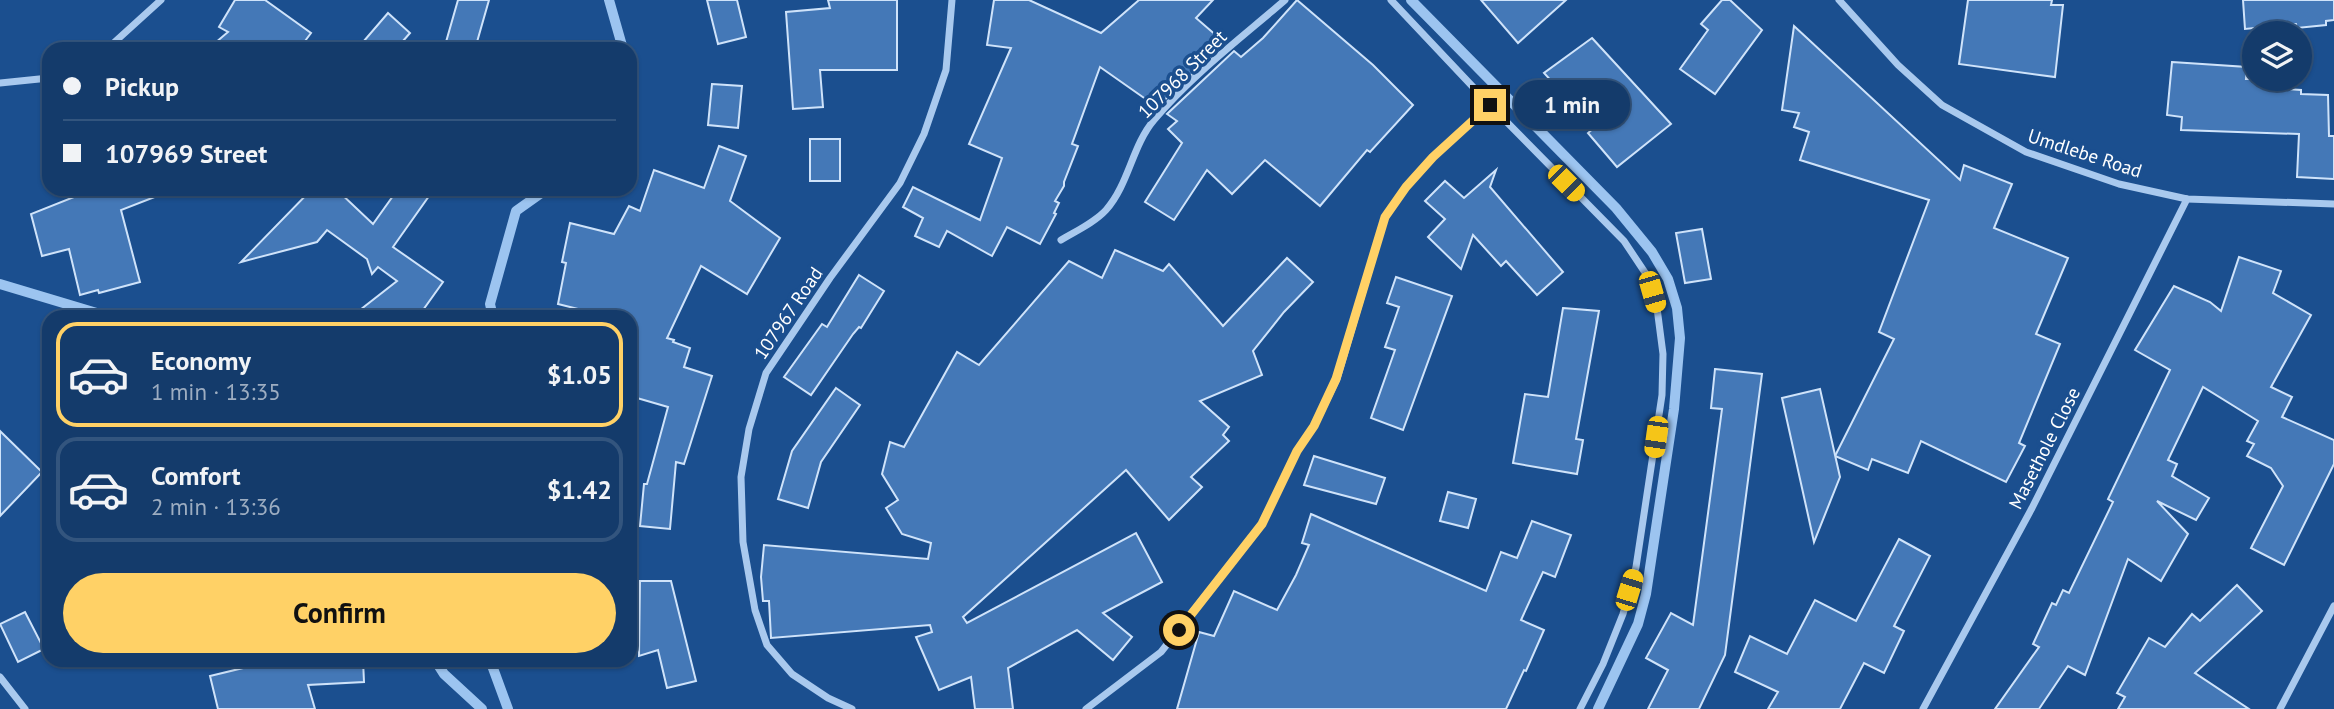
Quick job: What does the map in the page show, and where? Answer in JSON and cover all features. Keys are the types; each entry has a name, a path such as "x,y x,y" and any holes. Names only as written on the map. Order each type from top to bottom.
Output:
{"street":[{"path":"115,42 161,0"},
{"name":"107967 Road","path":"852,709 828,698 792,674 767,645 755,610 743,542 741,477 749,429 766,373 830,278 900,183 924,134 946,70 952,0"},
{"name":"107968 Street","path":"1061,240 1106,210 1119,190 1138,144 1153,121 1198,75 1285,0"},
{"path":"1391,0 1623,241 1648,277 1657,308 1662,354 1662,395 1636,566 1623,614 1603,664 1580,709"},
{"name":"Umdlebe Road","path":"1839,0 1898,65 1942,105 2026,152 2119,184 2187,199 2334,204"},
{"path":"0,83 42,79"},
{"path":"1086,709 1161,652 1262,524 1336,379 1385,217 1406,187 1433,157 1490,105"},
{"name":"Masethole Close","path":"1923,709 2032,508 2187,199"},
{"path":"2280,709 2334,606"},
{"path":"0,677 25,709"}],"building":[{"path":"235,0 265,0 311,33 304,42 216,42 228,32 219,27"},
{"path":"458,0 489,0 477,42 446,42"},
{"path":"707,0 737,0 746,37 718,44"},
{"path":"828,0 897,0 897,70 820,70 823,107 793,109 786,12 830,8"},
{"path":"994,0 1029,0 1101,33 1139,0 1213,0 1196,18 1225,43 1157,107 1100,67 1072,144 1078,146 1064,186 1055,201 1059,203 1054,213 1056,214 1040,244 1007,227 992,256 947,231 939,247 915,236 923,218 903,207 913,187 980,220 1002,158 969,144 1011,48 987,45"},
{"path":"1297,0 1373,65 1413,105 1370,152 1367,150 1320,206 1265,160 1232,194 1207,170 1174,220 1145,202 1182,143 1168,129 1177,121 1167,114 1234,51 1241,57 1263,38"},
{"path":"1481,0 1566,0 1518,43"},
{"path":"1722,0 1730,0 1762,30 1715,94 1680,69 1708,30 1701,24"},
{"path":"1968,0 2052,0 2051,5 2063,5 2055,77 1959,64"},
{"path":"2243,0 2334,0 2334,20 2326,21 2326,25 2312,26 2312,21 2244,21"},
{"path":"388,13 410,33 402,42 363,42"},
{"path":"1794,26 1960,180 1964,165 2012,184 1994,228 2068,258 2036,334 2060,344 2019,443 2025,446 2006,482 1921,441 1908,473 1872,459 1868,470 1835,456 1894,339 1879,332 1929,200 1800,160 1809,132 1794,127 1799,113 1782,110"},
{"path":"1592,38 1671,124 1617,167 1588,133 1594,128 1544,73"},
{"path":"2172,62 2242,67 2242,91 2301,91 2301,94 2328,95 2329,136 2334,136 2334,179 2297,177 2299,134 2181,130 2182,117 2167,115"},
{"path":"712,84 742,86 738,128 708,125"},
{"path":"810,139 840,139 840,181 810,181"},
{"path":"719,146 746,156 730,201 780,238 747,294 701,266 667,338 690,348 684,367 712,376 684,464 676,462 670,529 640,526 644,484 647,484 668,407 637,398 637,310 582,310 558,304 566,263 562,262 570,223 614,234 629,206 640,211 654,170 704,188"},
{"path":"1496,170 1490,187 1563,272 1537,295 1506,261 1501,266 1473,235 1461,269 1428,237 1445,219 1425,201 1445,181 1464,198"},
{"path":"76,196 157,196 121,210 140,282 80,295 69,249 42,256 31,214"},
{"path":"305,196 343,196 373,224 393,196 429,196 393,247 443,282 423,310 360,310 397,281 378,267 372,274 367,259 327,230 317,242 241,262"},
{"path":"1702,229 1711,279 1685,283 1676,233"},
{"path":"1115,250 1163,271 1169,264 1223,326 1287,258 1313,282 1284,312 1253,351 1262,375 1200,401 1229,427 1223,435 1229,441 1191,477 1202,487 1169,520 1126,470 963,617 967,623 1136,533 1162,582 1103,613 1132,637 1113,660 1077,630 1008,668 1013,709 975,709 971,677 939,690 916,637 932,632 930,625 771,638 769,601 763,601 761,577 764,545 928,559 931,543 902,534 886,508 898,500 882,474 890,442 904,447 957,352 979,365 1069,261 1102,278"},
{"path":"2239,257 2281,271 2273,293 2311,315 2271,387 2292,397 2282,417 2334,440 2334,464 2284,565 2251,548 2283,486 2271,468 2247,456 2254,444 2247,441 2258,421 2203,387 2168,460 2177,464 2172,476 2209,498 2196,520 2157,501 2188,534 2161,581 2128,559 2085,675 2068,666 2039,709 1995,709 2039,647 2033,644 2052,603 2056,605 2063,590 2069,593 2113,502 2108,499 2170,370 2135,350 2174,286 2210,302 2221,311"},
{"path":"859,275 884,291 861,328 853,334 811,395 784,377 822,324 827,327"},
{"path":"1396,277 1452,296 1403,430 1371,418 1395,350 1385,347 1399,307 1387,303"},
{"path":"1563,308 1599,311 1576,439 1583,440 1577,474 1513,463 1525,394 1548,397"},
{"path":"1715,369 1762,374 1725,655 1699,709 1648,709 1668,670 1646,658 1671,613 1693,625 1722,409 1711,408"},
{"path":"836,388 860,405 821,462 808,508 778,499 792,451"},
{"path":"1820,389 1840,477 1814,542 1782,398"},
{"path":"0,431 42,472 0,516"},
{"path":"1314,456 1385,478 1376,504 1304,485"},
{"path":"1448,492 1476,499 1468,528 1440,521"},
{"path":"1311,514 1486,591 1501,552 1517,558 1532,521 1571,535 1555,577 1543,572 1521,620 1544,630 1506,709 1177,709 1199,632 1214,636 1234,591 1277,610 1309,545 1302,543"},
{"path":"1899,539 1930,556 1894,626 1904,631 1884,673 1864,663 1840,709 1768,709 1778,692 1735,672 1750,636 1787,654 1815,600 1856,621"},
{"path":"640,581 671,581 696,681 667,688 658,650 639,656"},
{"path":"2237,585 2262,611 2195,673 2249,709 2118,709 2125,697 2117,693 2149,638 2165,647 2192,614 2200,621"},
{"path":"25,612 42,650 18,662 0,624"},
{"path":"247,667 363,667 364,682 308,685 315,709 218,709 210,676"}],"waterway":[{"path":"609,0 621,42"},
{"path":"1411,0 1616,208 1652,252 1668,279 1677,308 1680,338 1674,409 1646,594 1638,624 1598,709"},
{"path":"491,310 490,304 516,211 537,196"},
{"path":"0,284 87,310"},
{"path":"440,667 482,709"},
{"path":"493,667 508,709"}],"route":[{"path":"1179,630 1262,524 1297,451 1314,426 1336,379 1385,217 1406,187 1433,157 1490,105"}]}
